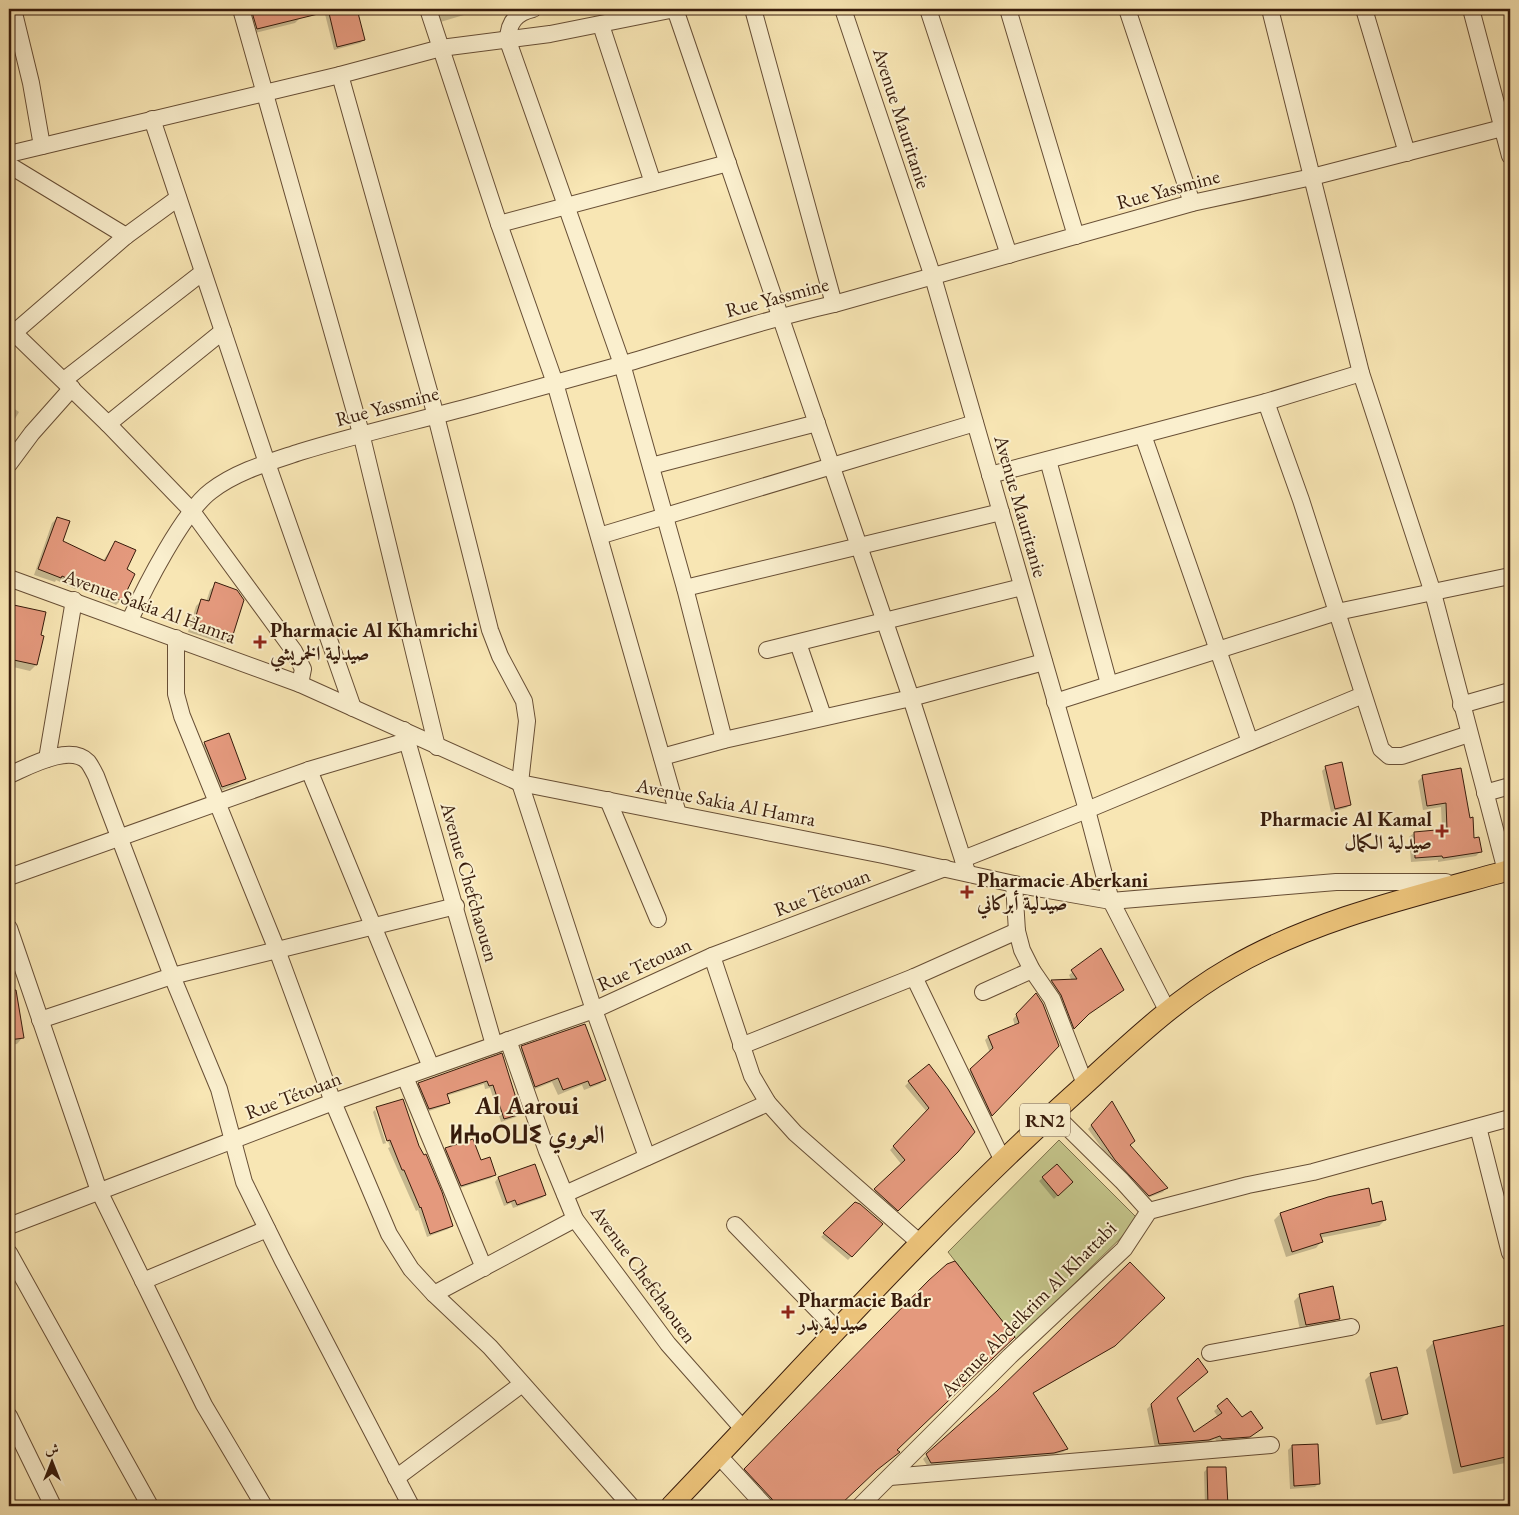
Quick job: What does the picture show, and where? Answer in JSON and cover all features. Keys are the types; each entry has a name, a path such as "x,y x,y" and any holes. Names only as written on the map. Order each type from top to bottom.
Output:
{"main road":[{"name":"RN2","path":"671,1506 1002,1159 1167,1010 1231,967 1313,930 1369,909 1508,871"}],"street":[{"path":"13,9 31,83 42,146"},
{"path":"241,9 361,433 437,747"},
{"path":"428,9 499,224 555,383 678,814"},
{"path":"9,154 265,94 440,48 508,40 600,25 675,9 911,698 965,866 1087,810 1363,695"},
{"path":"753,9 834,304"},
{"name":"Avenue Mauritanie","path":"843,9 933,277 1087,810 1111,902 1167,1010"},
{"path":"928,9 1009,255"},
{"path":"1008,9 1076,236"},
{"path":"1128,9 1192,203"},
{"path":"1270,9 1361,373 1433,593 1461,705 1508,871"},
{"path":"1364,9 1407,153"},
{"path":"1471,9 1507,127 1510,156"},
{"path":"526,10 511,24 508,40 622,364 685,588 724,740"},
{"path":"600,25 653,183"},
{"path":"340,75 436,416 490,630 500,656 524,701 527,721 520,783 594,1010 647,1156"},
{"path":"152,119 267,463 353,708"},
{"name":"Rue Yassmine","path":"130,620 139,600 191,510 210,491 226,480 267,463 361,433 436,416 622,364 781,316 834,304 933,277 1192,203 1312,177 1507,127"},
{"path":"499,224 728,163"},
{"path":"9,165 126,236"},
{"path":"178,198 126,236 10,332 68,384 191,510 294,651 303,669 300,684"},
{"path":"9,464 68,384 203,272"},
{"path":"108,424 223,331"},
{"path":"990,475 1266,402 1361,373"},
{"path":"1266,402 1301,500 1381,749 1389,756 1402,756 1469,734"},
{"path":"651,466 817,423"},
{"path":"599,536 832,468 975,423"},
{"path":"1143,435 1250,742"},
{"path":"1048,460 1110,684"},
{"path":"685,588 1001,512"},
{"path":"1055,702 1337,612 1510,576"},
{"name":"Avenue Sakia Al Hamra","path":"9,578 130,620 300,684 353,708 405,736 437,747 520,783 946,868 965,866 1014,884 1111,902 1336,882 1471,882"},
{"path":"767,650 1022,587"},
{"path":"48,759 74,600"},
{"path":"176,638 176,694 182,716 278,950 333,1102 389,1234 412,1268 434,1294 490,1347 630,1506"},
{"path":"798,643 823,716"},
{"path":"662,757 823,716 911,698 1044,662"},
{"path":"1461,705 1510,691"},
{"path":"9,878 405,736"},
{"name":"Avenue Chefchaouen","path":"405,736 456,906 501,1043 576,1219 668,1344 744,1430"},
{"path":"9,775 48,759 66,755 80,756 88,762 96,776 172,976 219,1088 234,1140 236,1158 244,1182 410,1506"},
{"path":"309,770 431,1067"},
{"path":"1485,793 1510,786"},
{"path":"608,800 658,919"},
{"name":"Rue Tétouan","path":"712,956 946,868"},
{"path":"1014,884 1017,931 1022,950 1032,970 1052,999 1085,1084"},
{"path":"40,1020 172,976 456,906"},
{"path":"9,928 99,1190 204,1404 264,1506"},
{"path":"741,1046 914,977 1017,931"},
{"path":"712,956 752,1076 768,1103 795,1133 920,1243"},
{"name":"Rue Tetouan","path":"594,1010 712,956"},
{"path":"983,992 1032,970"},
{"path":"914,977 1002,1159"},
{"name":"Rue Tétouan","path":"9,1226 333,1102 594,1010"},
{"path":"404,1077 484,1268"},
{"path":"565,1194 768,1103"},
{"path":"1053,1113 1122,1181 1149,1211 1248,1184 1313,1172 1510,1118"},
{"path":"1478,1127 1510,1253"},
{"name":"Avenue Abdelkrim Al Khattabi","path":"860,1506 1010,1356 1124,1249 1149,1211"},
{"path":"434,1294 576,1219"},
{"path":"735,1225 837,1330"},
{"path":"144,1281 267,1229"},
{"path":"9,1253 150,1506"},
{"path":"1210,1353 1351,1327"},
{"path":"396,1478 522,1384"},
{"path":"9,1416 53,1506"},
{"path":"890,1477 1271,1445"},
{"path":"719,1456 765,1506"}],"green space":[{"path":"1059,1140 1139,1220 1017,1340 948,1252"}],"building":[{"path":"251,9 317,9 318,14 257,29"},
{"path":"328,9 357,9 365,40 337,47"},
{"path":"57,517 70,521 63,541 105,561 115,541 136,550 127,569 135,574 122,601 83,583 81,585 62,576 61,578 38,569"},
{"path":"215,582 237,590 244,600 232,638 193,626 201,599 209,601"},
{"path":"9,604 46,612 41,635 44,636 37,665 9,659"},
{"path":"229,733 246,779 222,787 204,742"},
{"path":"1342,762 1351,805 1335,809 1325,766"},
{"path":"1461,768 1470,818 1473,817 1474,838 1479,837 1482,852 1443,858 1442,856 1415,858 1414,832 1447,829 1446,803 1427,806 1422,775"},
{"path":"1101,948 1124,990 1089,1014 1074,1029 1061,995 1051,980 1077,979 1071,970"},
{"path":"9,990 16,990 24,1038 9,1040"},
{"path":"1036,993 1043,1004 1059,1046 992,1116 970,1069 993,1048 988,1036 1019,1023 1016,1014"},
{"path":"585,1024 606,1080 590,1086 588,1081 563,1090 558,1078 535,1087 521,1046"},
{"path":"502,1053 521,1114 504,1119 493,1085 489,1086 487,1081 447,1094 450,1103 429,1109 418,1083"},
{"path":"929,1064 948,1089 975,1132 958,1152 898,1211 874,1189 905,1160 893,1146 929,1108 908,1081"},
{"path":"403,1099 419,1146 424,1155 426,1154 442,1192 453,1226 430,1234 421,1207 404,1170 402,1170 390,1140 387,1141 376,1107"},
{"path":"1112,1101 1135,1141 1130,1145 1168,1188 1149,1196 1115,1160 1091,1125"},
{"path":"473,1139 481,1160 490,1157 496,1175 461,1186 445,1148"},
{"path":"535,1164 546,1195 517,1205 515,1200 507,1203 498,1177"},
{"path":"1057,1164 1073,1182 1058,1196 1042,1177"},
{"path":"1369,1188 1372,1204 1382,1201 1386,1220 1320,1234 1323,1242 1292,1252 1280,1213 1328,1197"},
{"path":"855,1202 860,1204 883,1224 852,1257 823,1233"},
{"path":"955,1261 1015,1337 897,1450 900,1452 877,1470 839,1506 775,1506 772,1499 744,1469 929,1280 947,1264"},
{"path":"1130,1262 1165,1298 1115,1346 1033,1393 1068,1449 1054,1453 931,1463 926,1454 997,1391"},
{"path":"1333,1286 1340,1319 1306,1325 1299,1294"},
{"path":"1510,1324 1510,1456 1461,1467 1433,1341"},
{"path":"1198,1358 1208,1372 1177,1398 1194,1432 1222,1413 1217,1406 1227,1398 1242,1417 1251,1411 1263,1428 1250,1437 1222,1439 1220,1436 1209,1440 1159,1444 1151,1404"},
{"path":"1397,1367 1408,1414 1382,1420 1370,1373"},
{"path":"1318,1444 1320,1484 1294,1486 1292,1445"},
{"path":"1207,1467 1226,1467 1228,1506 1208,1506"}],"place":[{"name":"Pharmacie Al Khamrichi صيدلية الخمريشي","path":"260,642"},
{"name":"Pharmacie Al Kamal صيدلية الكمال","path":"1442,831"},
{"name":"Pharmacie Aberkani صيدلية أبركاني","path":"967,892"},
{"name":"Pharmacie Badr صيدلية بدر","path":"788,1312"}],"district":[{"name":"Al Aaroui ⵍⵄⴰⵔⵡⵉ العروي","path":"527,1120"}]}
